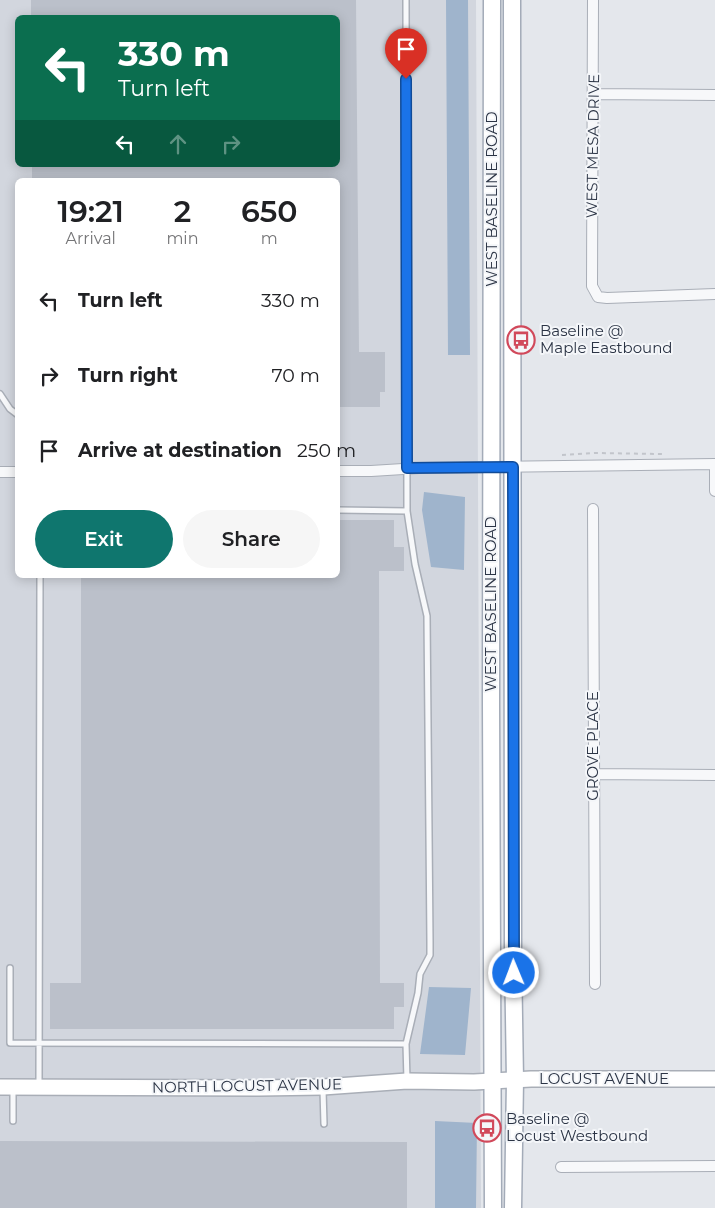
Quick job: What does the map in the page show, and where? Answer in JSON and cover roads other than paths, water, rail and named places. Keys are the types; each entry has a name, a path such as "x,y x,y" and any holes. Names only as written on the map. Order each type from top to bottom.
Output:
{"main road":[{"name":"WEST BASELINE ROAD","path":"492,0 491,714 493,1208"},
{"name":"WEST BASELINE ROAD","path":"512,0 513,955 515,1080 513,1208"}],"street":[{"name":"WEST MESA DRIVE","path":"593,0 592,286 594,292 598,297 607,298 715,294"},
{"path":"594,94 715,95"},
{"path":"340,471 407,468 715,464 715,491"},
{"path":"0,472 15,472"},
{"name":"GROVE PLACE","path":"593,509 595,984"},
{"path":"593,774 715,775"},
{"name":"LOCUST AVENUE","path":"493,1081 531,1079 715,1079"},
{"name":"NORTH LOCUST AVENUE","path":"6,1087 323,1087 407,1081 493,1081"},
{"path":"561,1167 715,1166"}],"lane":[{"path":"406,0 407,511 415,564 427,616 430,942 430,955 420,974 418,993 406,1044 407,1081"},
{"path":"0,394 15,412"},
{"path":"340,510 407,511"},
{"path":"39,1087 40,578"},
{"path":"10,968 10,1044 406,1044"},
{"path":"6,1087 13,1121"},
{"path":"323,1087 324,1124"}],"water":[{"path":"446,0 468,0 470,355 448,355"},
{"path":"424,492 465,497 464,570 431,567 422,510"},
{"path":"429,987 471,988 465,1055 420,1054"},
{"path":"435,1121 477,1123 476,1208 435,1208"}],"place":[{"name":"Baseline @ Maple Eastbound","path":"521,340"},
{"name":"Baseline @ Locust Westbound","path":"487,1128"}]}
